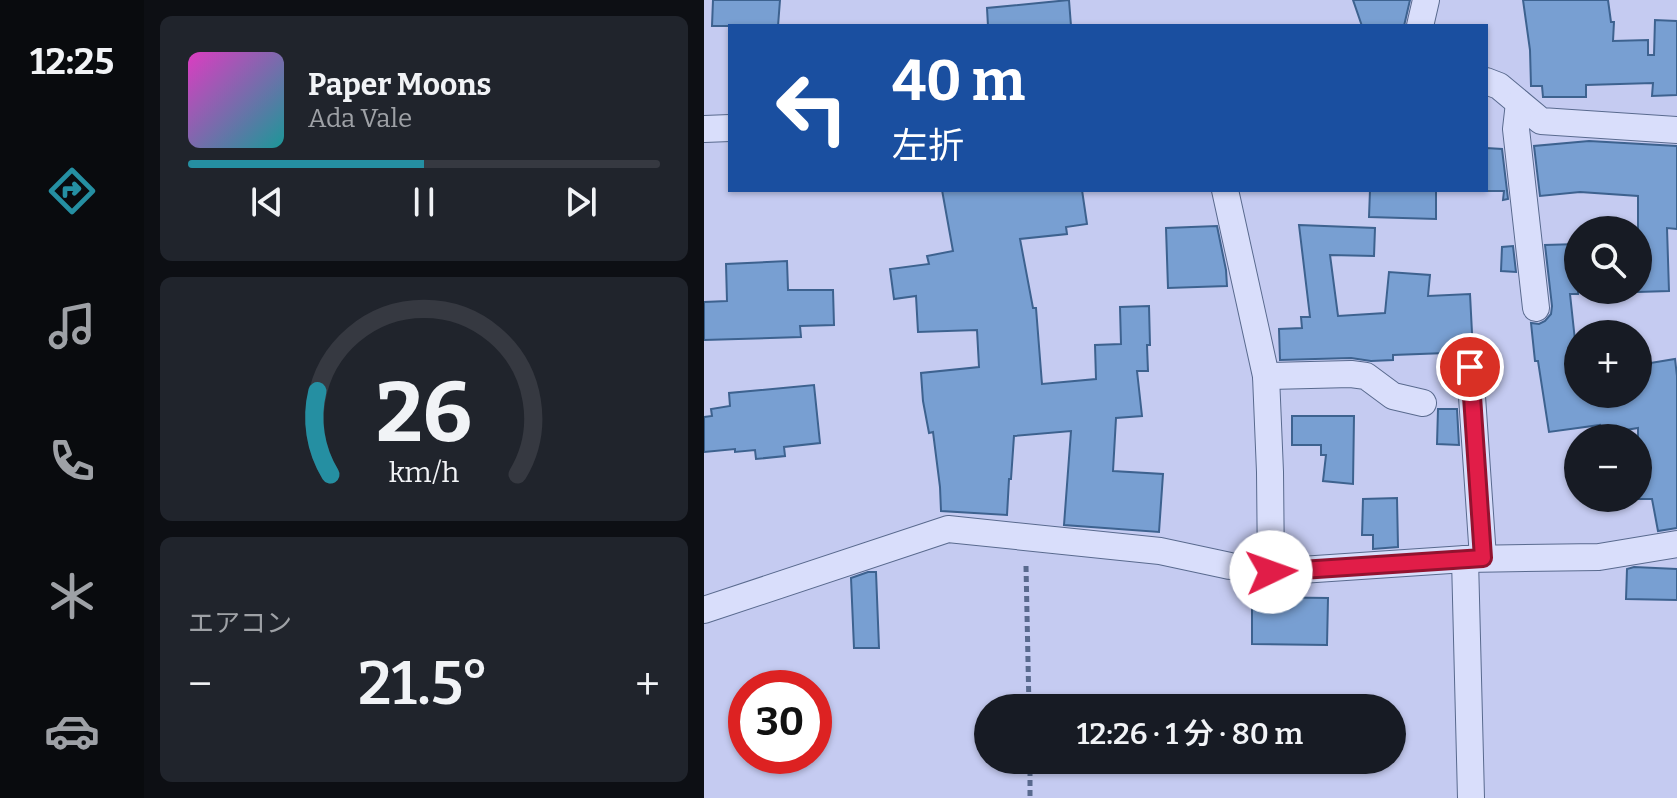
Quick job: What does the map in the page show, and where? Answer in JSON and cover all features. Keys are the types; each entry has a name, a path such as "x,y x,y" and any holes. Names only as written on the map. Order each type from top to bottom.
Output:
{"street":[{"path":"1420,24 1426,0"},
{"path":"1488,82 1499,86 1541,121 1677,130"},
{"path":"1519,103 1516,129 1536,308"},
{"path":"704,129 728,128"},
{"path":"1225,192 1266,376 1271,572"},
{"path":"1470,367 1474,558 1471,798"},
{"path":"1266,376 1366,376 1393,396 1423,403"},
{"path":"704,610 948,529 1160,551 1271,572 1474,558 1599,557 1677,544"}],"path":[{"path":"1025,537 1029,694"},
{"path":"1030,774 1030,798"}],"building":[{"path":"713,0 780,0 778,24 712,26"},
{"path":"1069,0 1071,24 988,24 987,8"},
{"path":"1353,0 1410,0 1404,24 1361,24"},
{"path":"1523,0 1608,0 1611,22 1614,22 1613,41 1648,40 1648,55 1654,55 1655,20 1677,21 1677,95 1652,96 1653,83 1586,85 1586,97 1543,97 1542,86 1531,86"},
{"path":"1589,141 1677,146 1677,229 1667,228 1669,291 1652,292 1652,216 1638,216 1638,196 1580,192 1540,196 1534,146"},
{"path":"1488,148 1502,149 1508,199 1503,200 1504,191 1488,191"},
{"path":"942,192 1082,192 1087,224 1066,227 1067,234 1020,239 1033,308 1036,308 1042,384 1096,379 1095,345 1121,344 1120,307 1149,306 1148,371 1137,371 1142,416 1116,418 1113,471 1163,474 1159,532 1064,525 1071,431 1014,436 1007,515 941,511 933,432 929,433 921,373 979,367 977,330 918,332 916,296 894,299 890,269 929,264 927,256 953,251"},
{"path":"1370,192 1436,192 1436,219 1369,217"},
{"path":"1299,225 1375,228 1374,256 1330,255 1338,316 1385,313 1389,272 1430,275 1428,296 1470,294 1473,352 1393,355 1393,360 1371,361 1351,358 1280,360 1279,329 1302,328 1301,317 1310,317"},
{"path":"1217,226 1227,286 1168,288 1166,228"},
{"path":"1564,244 1564,304 1571,304 1573,320 1564,320 1564,408 1652,408 1652,363 1675,359 1677,528 1658,531 1652,499 1652,424 1564,424 1564,430 1549,432 1531,323 1539,324 1551,314 1545,245"},
{"path":"1513,246 1516,272 1501,271 1502,247"},
{"path":"787,261 788,290 833,290 834,325 800,326 801,337 704,340 704,302 727,301 726,264"},
{"path":"814,385 820,443 784,447 785,456 756,459 755,450 704,452 704,417 712,416 711,409 730,406 729,393"},
{"path":"1438,409 1457,409 1459,445 1437,444"},
{"path":"1292,416 1354,416 1353,484 1323,481 1326,455 1321,455 1321,445 1292,445"},
{"path":"1397,498 1398,547 1373,549 1373,535 1362,535 1363,499"},
{"path":"1627,569 1677,569 1677,600 1626,599"},
{"path":"876,572 879,648 854,648 851,578"},
{"path":"1252,597 1328,598 1327,645 1252,644"}],"route":[{"path":"1271,572 1483,558 1470,367"}]}
